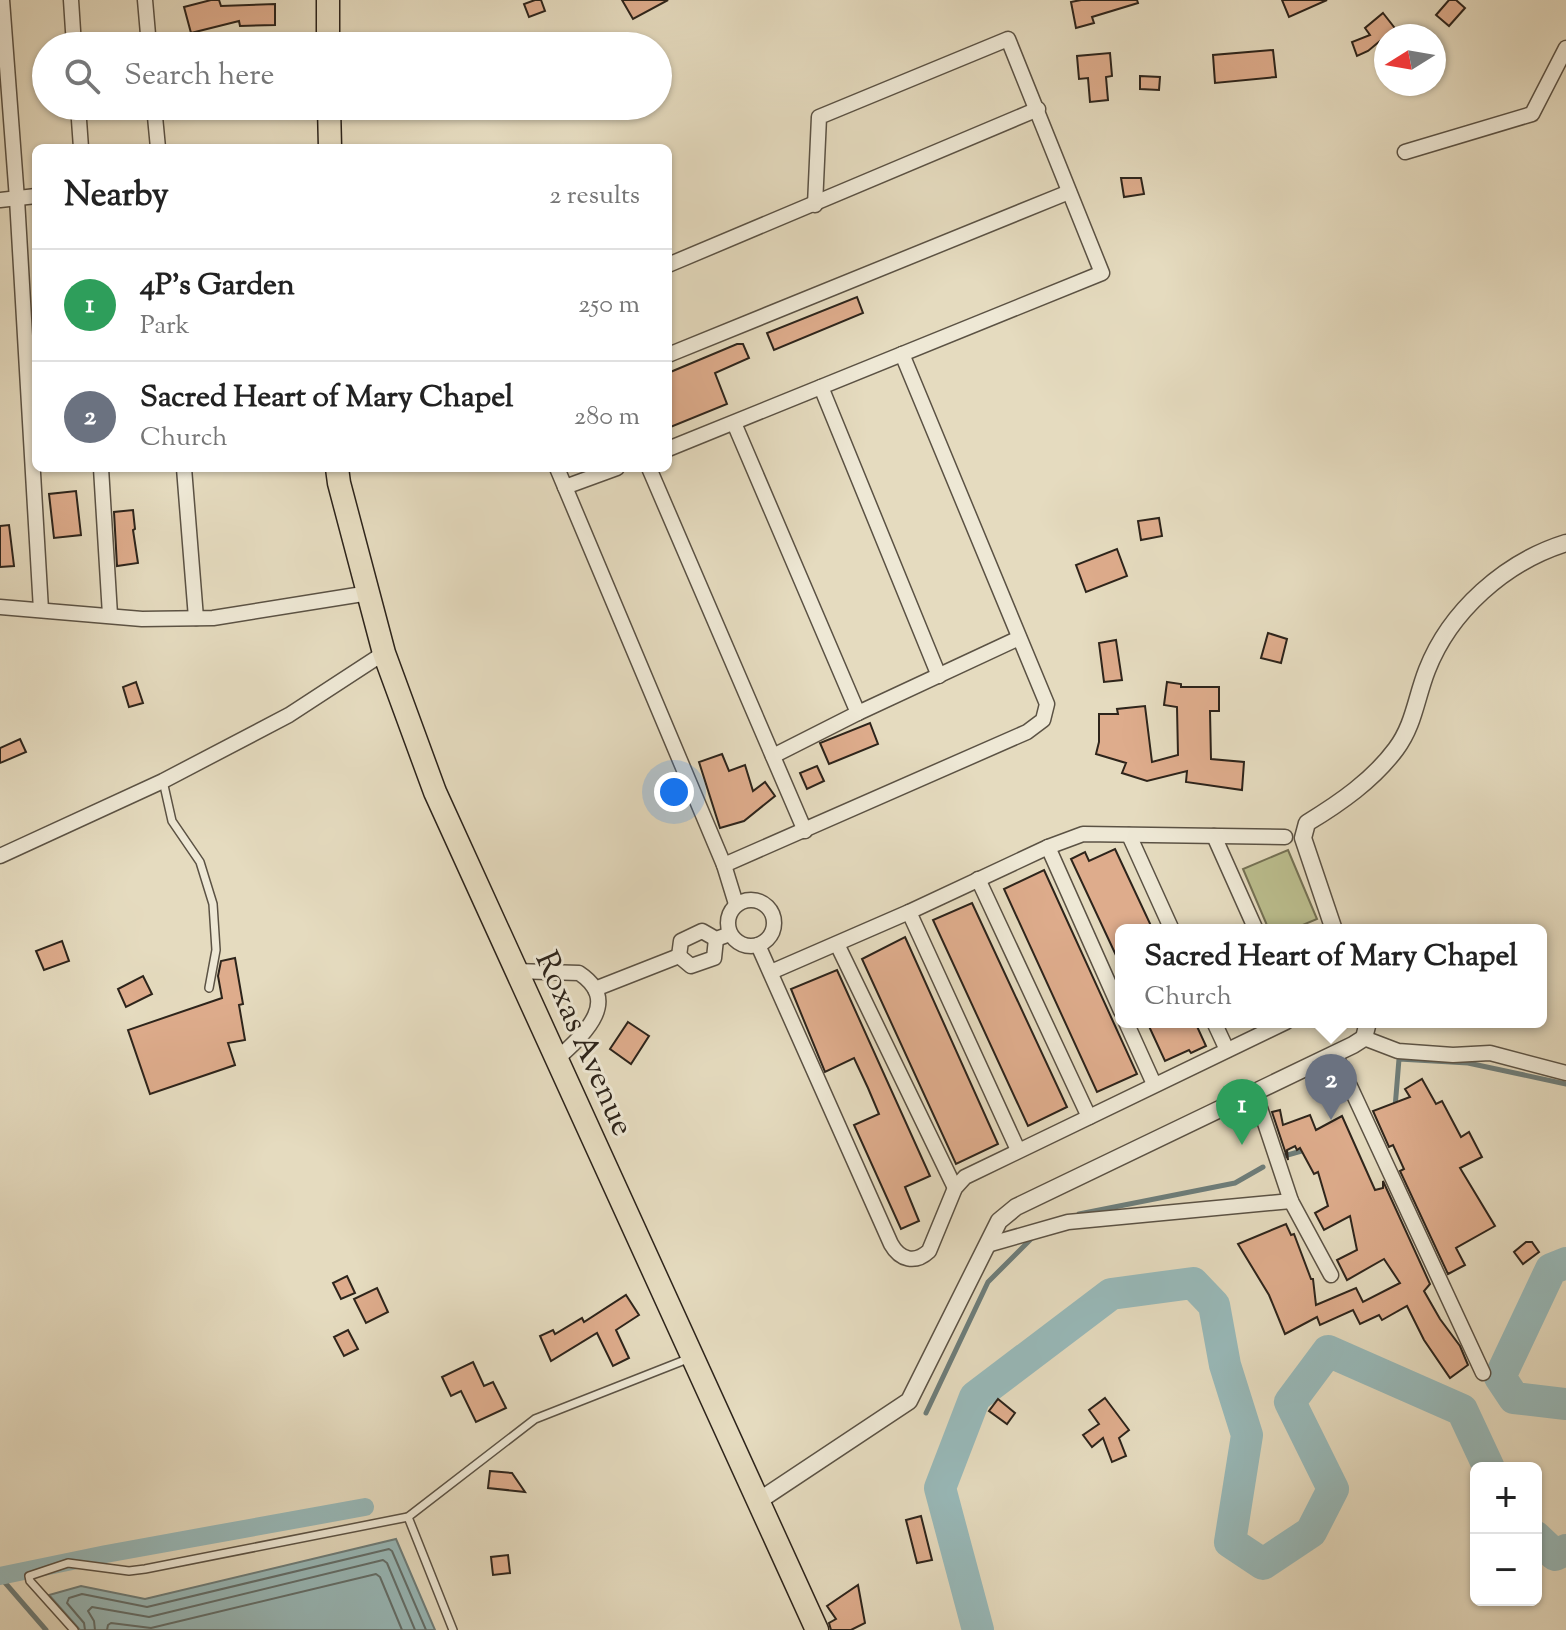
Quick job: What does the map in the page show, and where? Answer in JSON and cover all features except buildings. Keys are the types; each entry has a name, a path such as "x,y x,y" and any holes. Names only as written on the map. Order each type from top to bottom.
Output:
{"main road":[{"path":"328,0 328,32"},
{"path":"329,120 330,144"},
{"name":"Roxas Avenue","path":"338,472 384,653 435,792 817,1630"}],"street":[{"path":"2,0 32,456"},
{"path":"71,0 73,32"},
{"path":"145,0 148,32"},
{"path":"672,447 1102,273 1008,39 819,117 815,205"},
{"path":"1405,152 1532,114 1566,48"},
{"path":"672,263 1038,109"},
{"path":"79,120 81,144"},
{"path":"155,120 158,144"},
{"path":"672,353 1069,192"},
{"path":"0,200 32,197"},
{"path":"724,865 1027,732 1043,720 1047,704 902,354"},
{"path":"821,387 939,676"},
{"path":"734,423 858,713"},
{"path":"33,472 41,610"},
{"path":"101,472 110,615"},
{"path":"184,472 196,618"},
{"path":"559,472 724,865 736,904"},
{"path":"565,487 606,472"},
{"path":"651,472 805,831"},
{"path":"1332,924 1303,838 1307,823 1338,805 1395,750 1412,723 1437,645 1455,621 1491,584 1517,565 1544,550 1566,543"},
{"path":"0,607 142,619 213,618 369,593"},
{"path":"773,756 1019,638"},
{"path":"0,856 163,781 289,715 384,653"},
{"path":"771,972 1083,834 1285,837"},
{"path":"1129,835 1169,924"},
{"path":"1214,836 1253,924"},
{"path":"1048,847 1115,998"},
{"path":"978,879 1089,1117"},
{"path":"679,956 681,941 702,931 723,936 742,945 758,945 771,935 774,928 772,911 760,901 744,900 736,904 728,918 723,936 714,958 691,966 679,956"},
{"path":"909,912 1018,1150"},
{"path":"837,944 955,1188"},
{"path":"758,945 896,1253 914,1260 929,1251 955,1188 965,1177 1273,1028"},
{"path":"595,989 679,956"},
{"path":"515,971 579,973 595,989 597,1013 588,1029 555,1061"},
{"path":"1129,1028 1154,1084"},
{"path":"1217,1028 1227,1050"},
{"path":"757,1502 909,1401 999,1221 1016,1207 1335,1054 1366,1030 1398,1051 1453,1055 1490,1053 1566,1073"},
{"path":"1335,1054 1483,1373"},
{"path":"1255,1093 1291,1201 1331,1275"},
{"path":"987,1245 1068,1222 1291,1201"}],"lane":[{"path":"163,781 172,821 200,862 213,904 216,950 209,988"},
{"path":"74,1630 30,1581 29,1576 68,1563 129,1571 145,1569 408,1517 535,1419 692,1358"},
{"path":"408,1517 453,1630"}],"green space":[{"path":"1288,850 1317,919 1305,924 1266,924 1243,869"}],"water":[{"path":"396,1539 435,1630 80,1630 49,1595 81,1586 145,1599"}],"waterway":[{"path":"1395,1108 1399,1059 1468,1063 1566,1084"},
{"path":"1284,1156 1305,1150"},
{"path":"1079,1214 1235,1183 1263,1167"},
{"path":"926,1413 988,1282 1034,1236"},
{"path":"1566,1263 1551,1269 1500,1377 1514,1398 1566,1404"},
{"path":"978,1630 940,1488 975,1397 1111,1294 1193,1283 1214,1305 1225,1365 1247,1435 1230,1542 1263,1564 1311,1532 1333,1489 1290,1402 1328,1351 1462,1410 1486,1462"},
{"path":"0,1576 365,1507"},
{"path":"1542,1543 1555,1555 1566,1550"},
{"path":"0,1577 46,1630"}],"place":[{"name":"Sacred Heart of Mary Chapel","path":"1331,1120"},
{"name":"4P's Garden","path":"1242,1145"}]}
